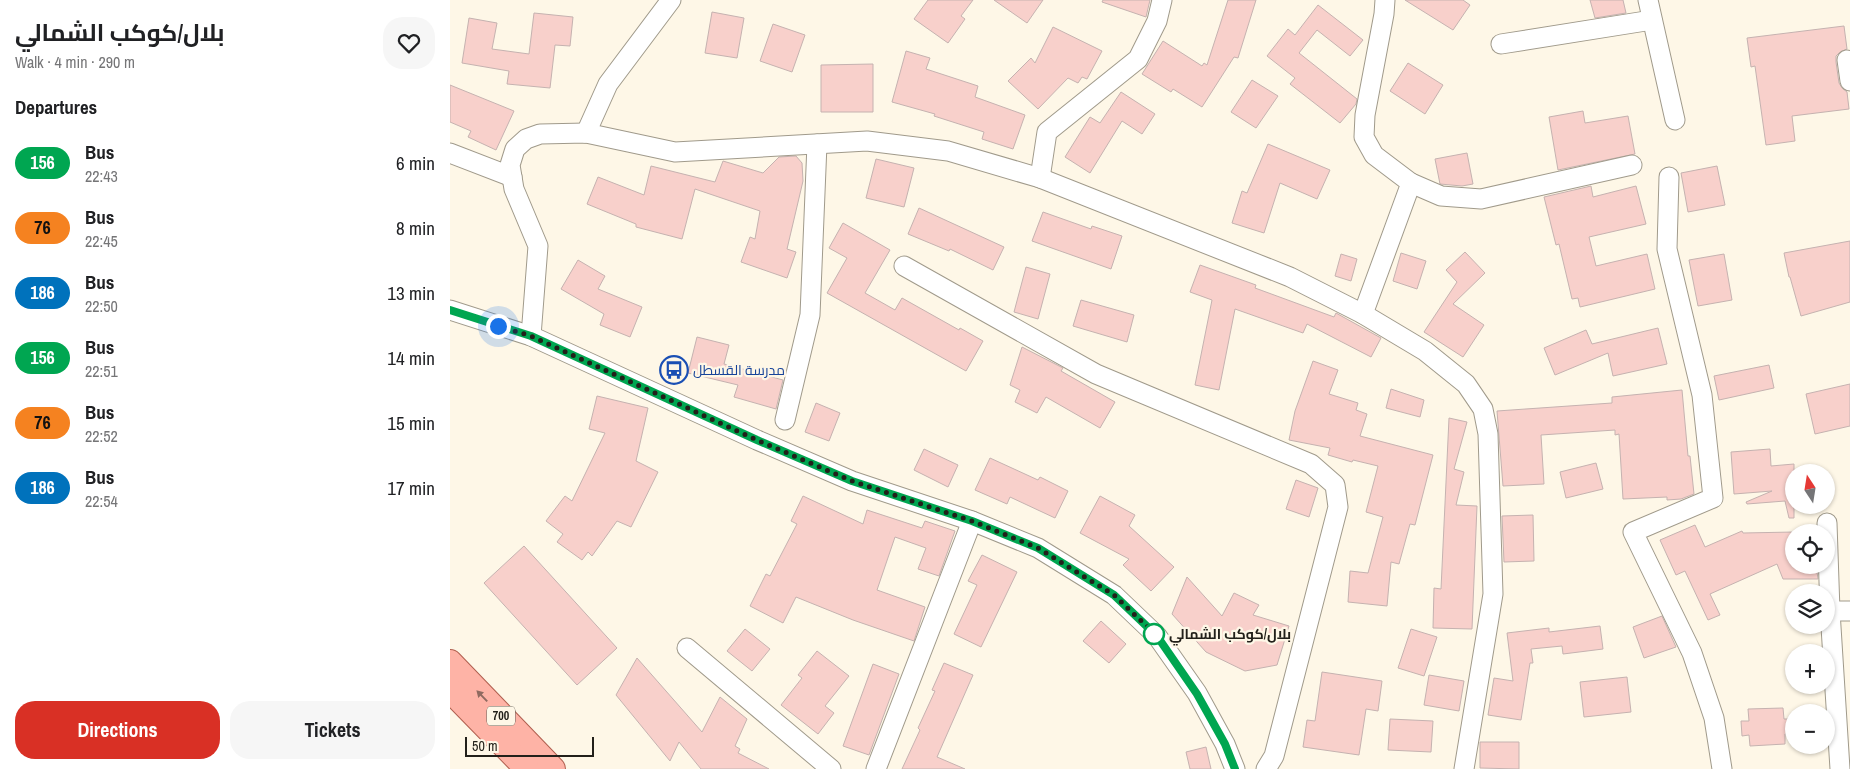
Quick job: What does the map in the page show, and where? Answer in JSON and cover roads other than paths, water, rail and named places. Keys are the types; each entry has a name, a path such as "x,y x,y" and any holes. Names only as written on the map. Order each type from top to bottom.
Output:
{"main road":[{"name":"700","path":"450,662 553,769"},
{"name":"700","path":"450,690 527,769"}],"street":[{"path":"586,133 608,84 671,0"},
{"path":"1040,178 1047,132 1138,59 1157,21 1162,0"},
{"path":"1385,0 1365,115 1364,137 1374,155 1411,183 1441,196 1481,199 1632,165"},
{"path":"1648,0 1675,120"},
{"path":"1501,44 1652,20"},
{"path":"1847,60 1850,81"},
{"path":"531,336 538,246 514,189 510,165 515,149 526,139 540,134 586,133 675,152 867,141 948,151 1040,178 1290,278 1363,314 1425,351 1466,384 1483,409 1488,434 1493,594 1464,769"},
{"path":"784,420 810,315 817,144"},
{"path":"450,153 512,177"},
{"path":"1668,178 1667,249 1702,395 1713,498 1633,532 1692,653 1714,718 1722,769"},
{"path":"1363,314 1411,183"},
{"path":"904,266 1096,374 1311,464 1335,484 1338,507 1274,756 1266,769"},
{"path":"450,310 531,336 757,440 852,481 972,521 1038,548 1114,595 1157,636 1197,694 1225,744 1235,769"},
{"path":"876,769 972,521"},
{"path":"1827,523 1829,584"},
{"path":"1835,611 1850,611"},
{"path":"1831,634 1840,769"},
{"path":"687,648 831,769"}],"place":[{"name":"مدرسة القسطل","path":"674,370"},
{"name":"بلال/كوكب الشمالي","path":"1154,634"}]}
